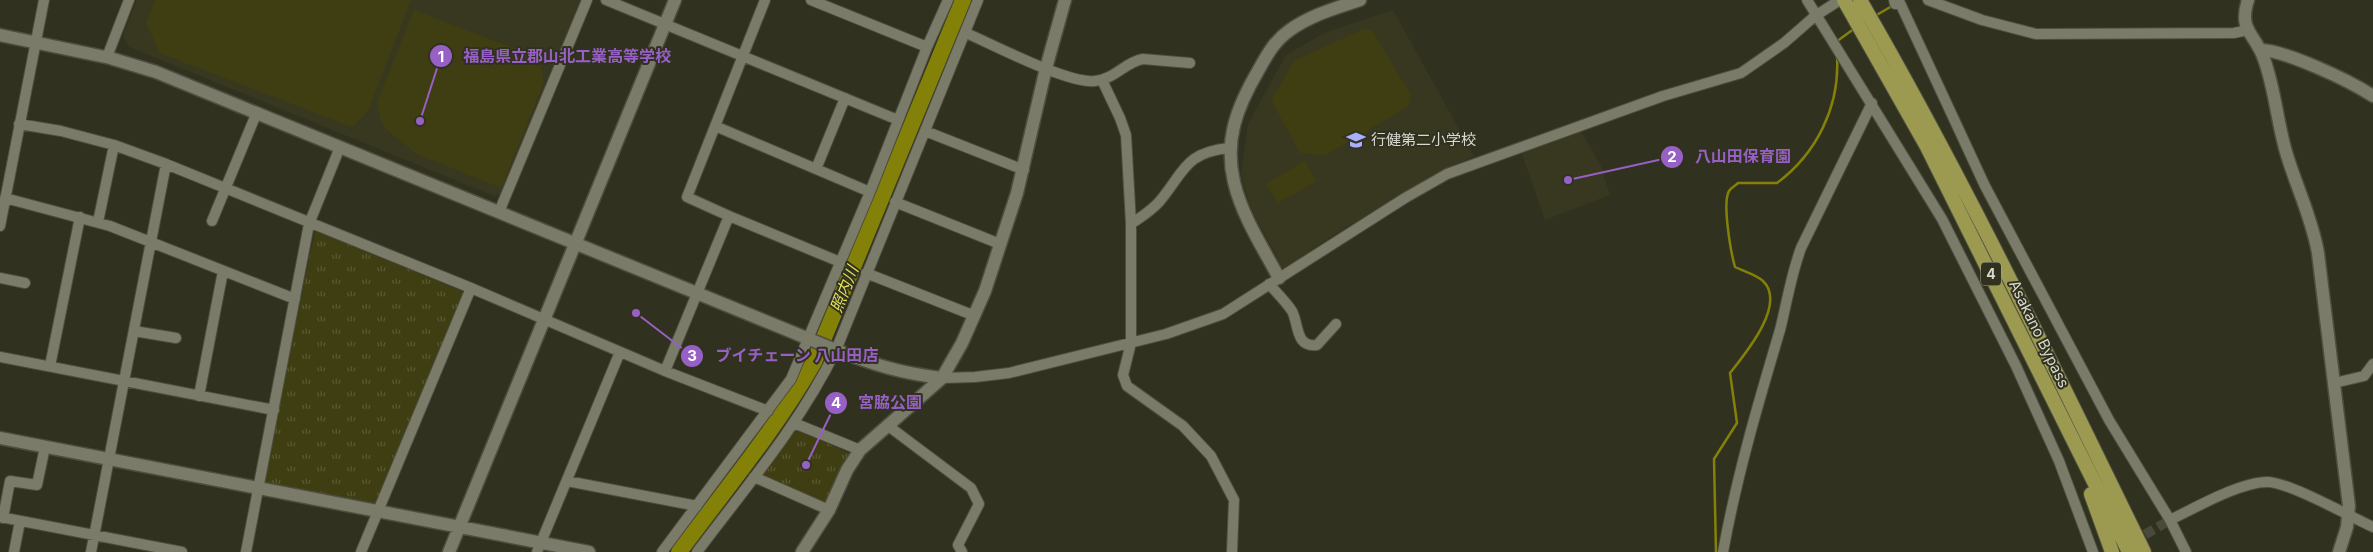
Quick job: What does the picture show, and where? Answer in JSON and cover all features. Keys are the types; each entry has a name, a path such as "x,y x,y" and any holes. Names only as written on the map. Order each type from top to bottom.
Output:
{"highway":[{"name":"Asakano Bypass","path":"1844,0 1926,145 2129,552"},
{"name":"Asakano Bypass","path":"1860,0 1991,242 2144,552"},
{"path":"2071,437 2112,552"},
{"path":"2119,502 2149,552"}],"street":[{"path":"0,226 44,0"},
{"path":"107,57 129,0"},
{"path":"499,212 587,0"},
{"path":"606,0 898,120"},
{"path":"449,552 675,0"},
{"path":"765,0 687,197 840,262"},
{"path":"811,0 834,4 927,47"},
{"path":"662,552 791,379 948,0"},
{"path":"697,552 794,423 821,380 836,350 978,0"},
{"path":"802,552 829,510 847,470 860,450 942,378 975,316 1024,170 1046,68 1065,0"},
{"path":"1336,324 1317,345 1306,343 1298,335 1292,312 1274,281 1234,184 1230,148 1232,128 1240,104 1275,42 1297,26 1326,12 1360,0"},
{"path":"1807,0 1815,16 1872,103 1942,218 2012,357 2059,461 2093,552"},
{"path":"0,36 107,57 156,72 882,368 942,378 1008,373 1166,334 1223,314 1447,174 1663,96 1741,73 1784,43 1815,16 1840,0"},
{"path":"1928,0 1982,20 2036,34 2234,33 2248,30"},
{"path":"2248,0 2244,16 2248,30 2261,50 2268,71 2289,163 2315,234 2348,492 2349,517 2339,552"},
{"path":"1899,1 1984,186 2110,420 2170,520 2186,552"},
{"path":"966,33 1074,79 1102,80 1142,59 1190,63"},
{"path":"2261,50 2271,51 2350,82 2373,96"},
{"path":"1102,80 1126,135 1131,224 1132,343 1123,375 1127,386 1183,426 1208,451 1234,500 1232,552"},
{"path":"816,169 845,98"},
{"path":"1723,552 1738,476 1759,395 1780,327 1792,273 1801,248 1872,103"},
{"path":"212,222 257,112"},
{"path":"19,124 61,131 114,145 166,164 309,224 471,288 665,371 768,411"},
{"path":"715,126 870,192"},
{"path":"925,131 1024,170"},
{"path":"98,222 114,145"},
{"path":"246,552 309,224 340,147"},
{"path":"1131,224 1158,203 1190,162 1215,149 1230,148"},
{"path":"91,552 166,164"},
{"path":"5,198 98,222 151,241 295,299"},
{"path":"895,202 1000,244"},
{"path":"50,366 80,216"},
{"path":"665,371 729,216"},
{"path":"199,396 223,271"},
{"path":"866,273 975,316"},
{"path":"0,278 25,283"},
{"path":"362,552 471,288"},
{"path":"134,331 176,338"},
{"path":"539,548 620,352"},
{"path":"0,357 274,410"},
{"path":"2334,383 2364,376 2373,364"},
{"path":"794,423 860,450"},
{"path":"887,426 971,488 979,504 958,544 962,552"},
{"path":"0,438 379,510 539,548 589,552"},
{"path":"45,447 37,485 10,481 2,517 168,551 182,552"},
{"path":"754,477 829,510"},
{"path":"567,481 697,506"},
{"path":"2170,520 2241,487 2268,482 2287,487 2373,527"},
{"path":"14,552 20,521"}],"shaded area":[{"path":"137,0 581,0 501,195 494,196 129,47 123,36"},
{"name":"行健第二小学校","path":"1393,10 1474,156 1443,171 1327,239 1284,270 1254,214 1244,186 1241,172 1248,124 1286,55 1324,33"},
{"path":"1581,131 1601,166 1610,195 1545,220 1521,152"}],"green space":[{"path":"155,0 411,0 368,111 352,127 160,53 146,23"},
{"path":"414,10 539,58 544,82 501,188 417,154 386,129 380,118 377,102"},
{"path":"1364,29 1372,30 1411,95 1409,106 1326,155 1300,153 1271,100 1294,61"},
{"path":"1305,161 1317,181 1278,203 1266,184"},
{"path":"315,231 464,292 377,503 262,483"},
{"path":"797,430 851,454 827,502 822,502 763,478 761,474 793,431"}],"waterway":[{"name":"照内川","path":"679,552 767,435 814,362 963,0"},
{"path":"1875,16 1892,6"},
{"path":"1836,42 1855,28"},
{"path":"1716,552 1714,459 1737,423 1730,373 1745,354 1761,328 1770,302 1769,291 1763,281 1735,267 1728,228 1727,197 1729,191 1738,183 1777,183 1803,158 1814,144 1830,111 1837,76 1837,57"}],"tunnel":[{"path":"2132,542 2170,520"}],"place":[{"name":"福島県立郡山北工業高等学校","path":"420,121"},
{"name":"行健第二小学校","path":"1356,140"},
{"name":"八山田保育園","path":"1568,180"},
{"name":"ブイチェーン 八山田店","path":"636,313"},
{"name":"宮脇公園","path":"806,465"}]}
